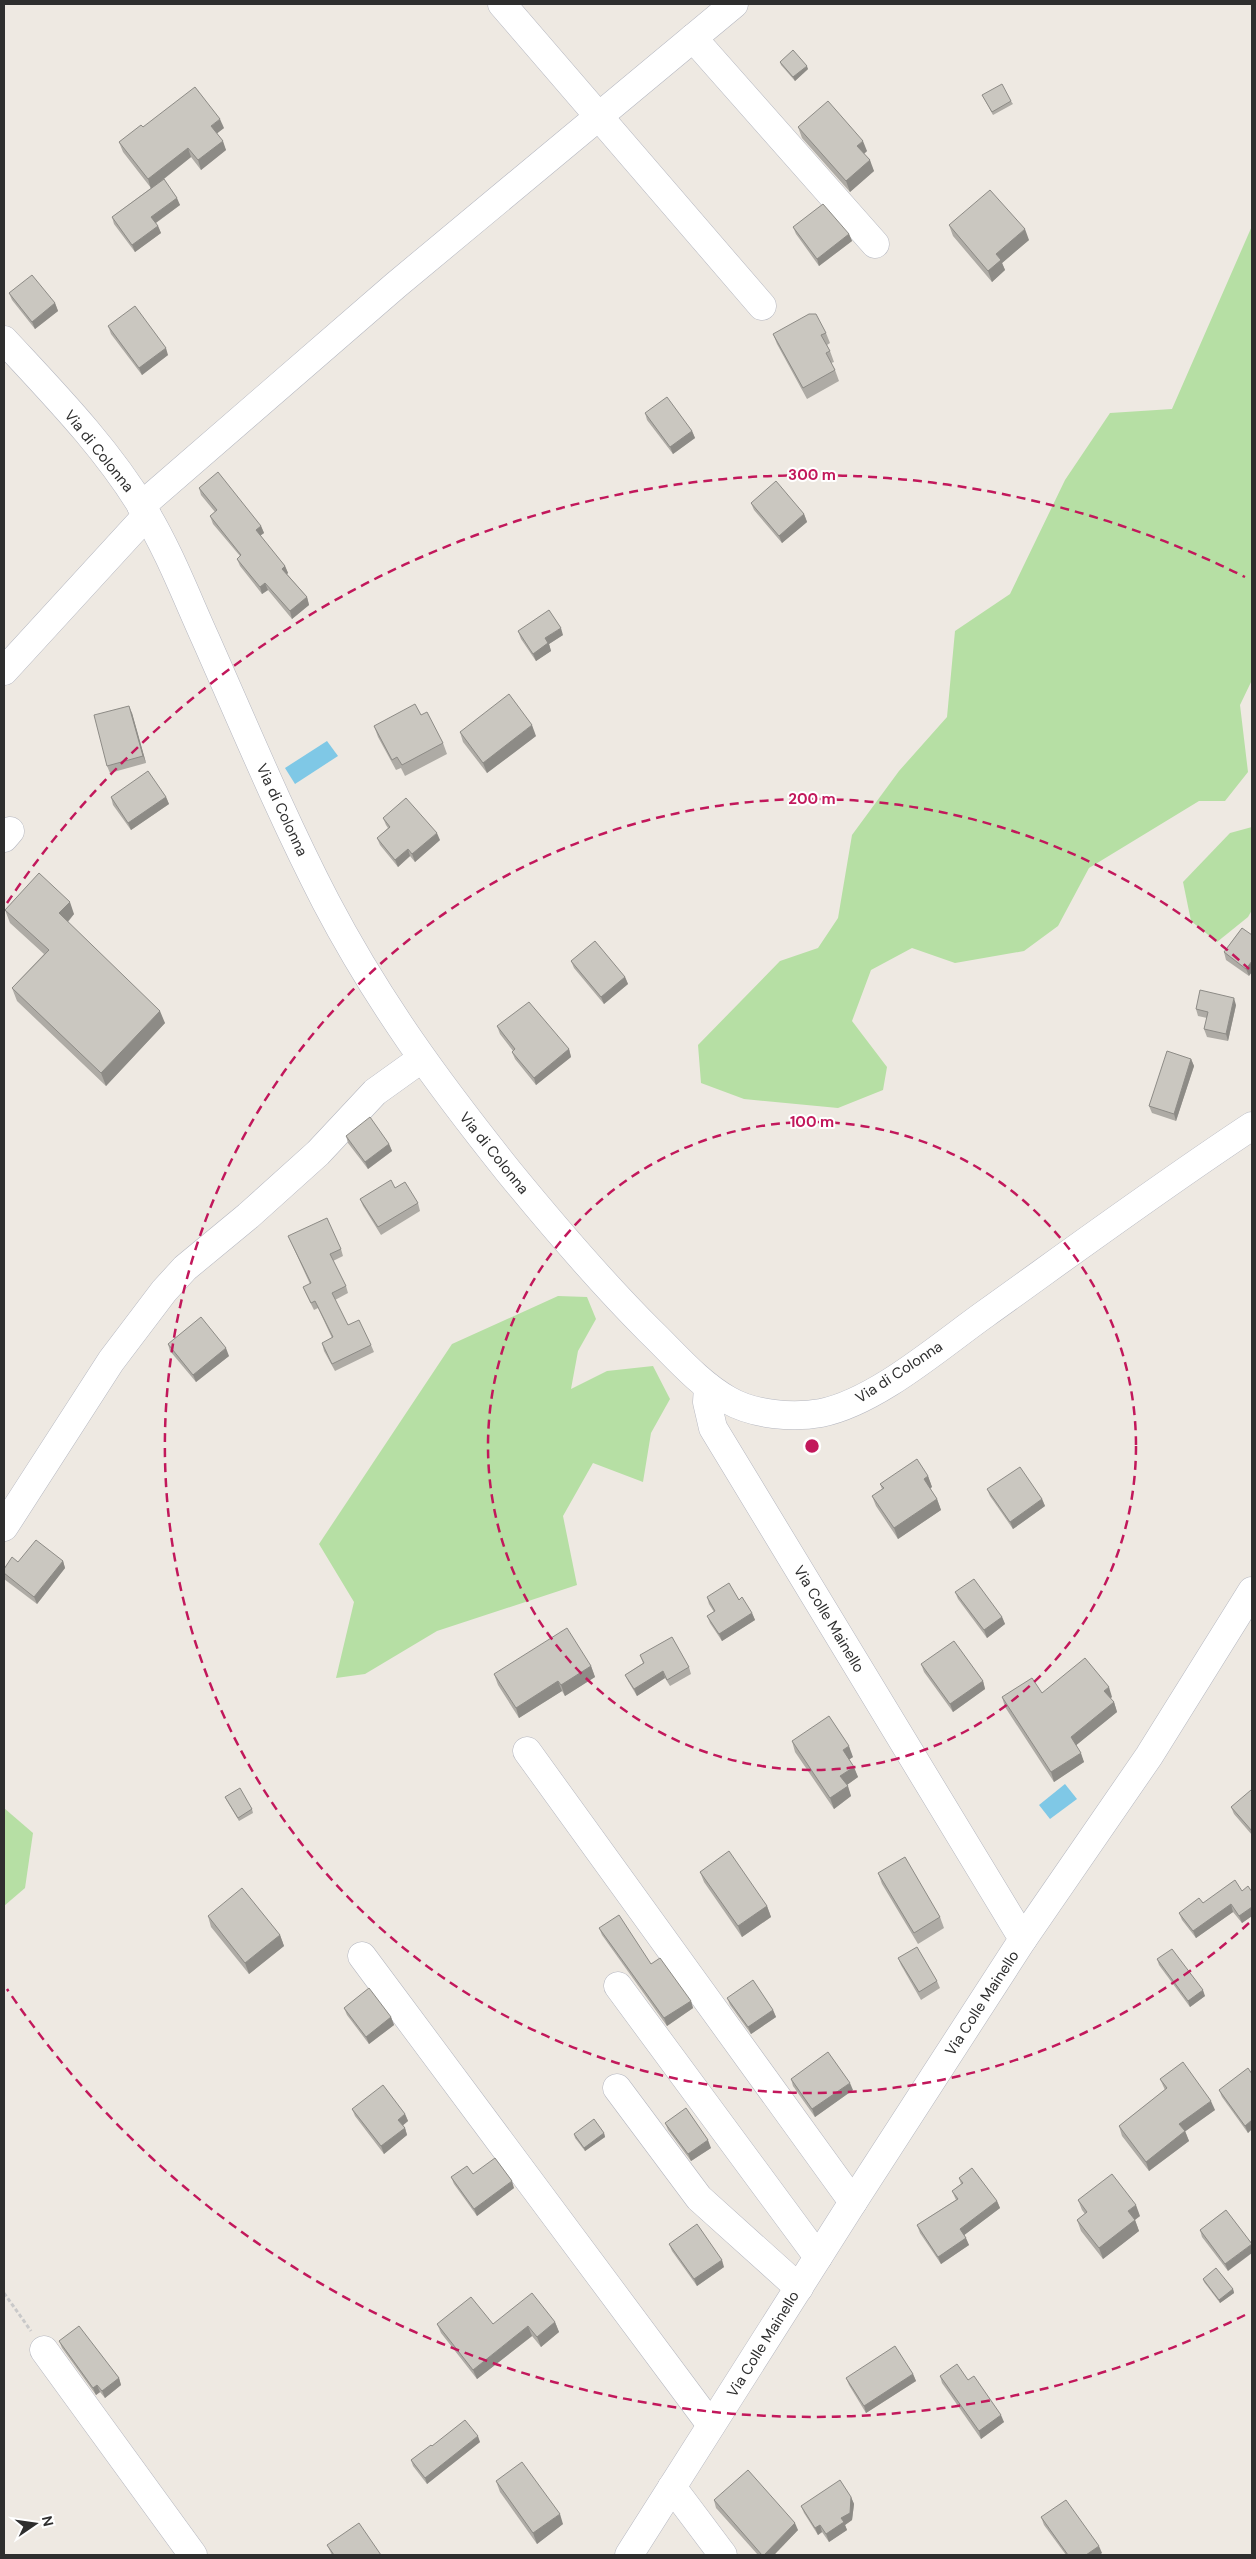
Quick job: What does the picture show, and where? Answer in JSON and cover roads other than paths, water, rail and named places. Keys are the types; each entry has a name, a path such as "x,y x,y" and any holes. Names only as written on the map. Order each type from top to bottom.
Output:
{"street":[{"path":"502,4 597,117 762,306"},
{"path":"7,661 144,510 396,285 734,4"},
{"path":"693,38 875,244"},
{"name":"Via di Colonna","path":"4,340 96,444 144,510 176,573 314,878 379,997 448,1096 580,1258 612,1293 708,1387 736,1404 768,1412 813,1414 852,1402 904,1372 1198,1161 1252,1126"},
{"path":"4,1527 112,1361 164,1291 185,1268 304,1166 375,1092 421,1059"},
{"name":"Via Colle Mainello","path":"629,2555 853,2202 1023,1939 713,1428 707,1402 708,1387"},
{"path":"1023,1939 1149,1756 1252,1591"},
{"path":"527,1751 853,2202"},
{"path":"362,1956 711,2425"},
{"path":"618,1986 818,2257"},
{"path":"617,2088 700,2198 798,2288"},
{"path":"44,2350 194,2555"},
{"path":"672,2487 723,2555"}],"water":[{"path":"327,741 338,756 295,784 285,768"},
{"path":"1065,1784 1077,1799 1050,1819 1039,1805"}]}
